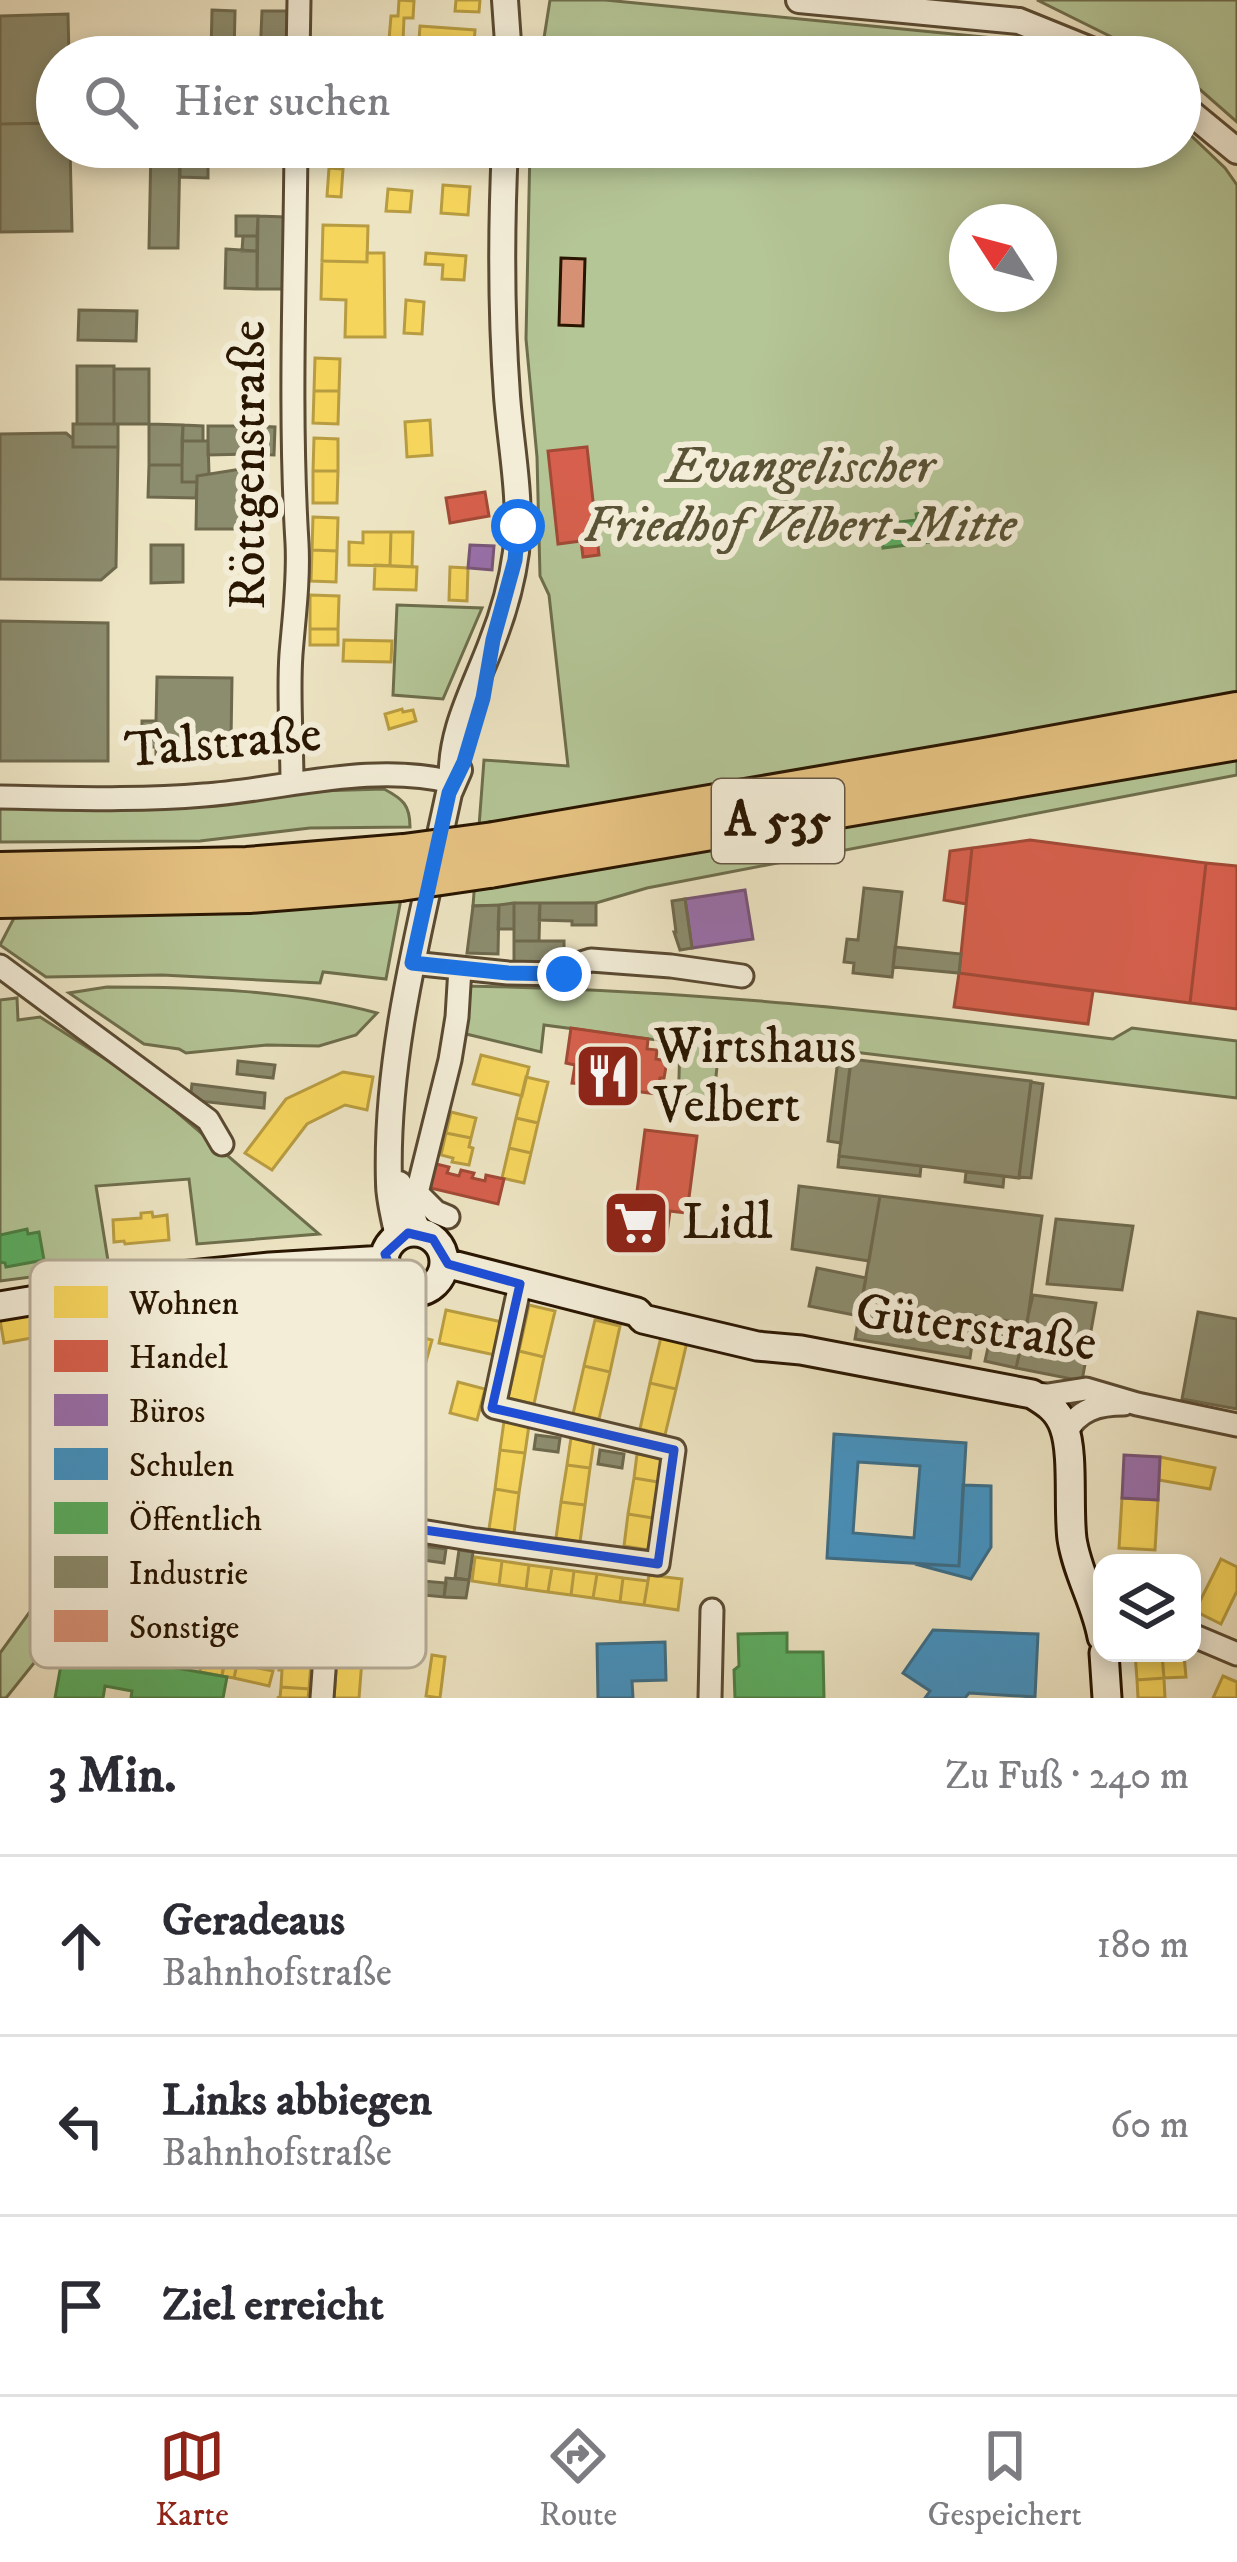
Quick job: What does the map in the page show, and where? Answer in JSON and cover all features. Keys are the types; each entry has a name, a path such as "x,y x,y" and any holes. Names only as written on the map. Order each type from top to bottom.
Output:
{"highway":[{"name":"A 535","path":"492,855 1237,711"},
{"name":"A 535","path":"13,899 249,894 1237,742"},
{"name":"A 535","path":"0,872 402,868"}],"main road":[{"path":"396,1260 400,1244"},
{"path":"310,1260 400,1244 438,1244 445,1264 426,1288"},
{"name":"Güterstraße","path":"445,1264 757,1346 801,1350 1032,1394"},
{"path":"0,1306 30,1301"},
{"path":"1032,1394 1055,1410 1066,1433 1070,1517 1078,1565 1093,1603"},
{"path":"1105,1662 1107,1698"}],"street":[{"path":"298,36 299,0"},
{"path":"505,0 508,36"},
{"path":"514,36 523,0"},
{"path":"799,0 1019,21 1056,36"},
{"path":"1201,121 1237,151"},
{"name":"Röttgenstraße","path":"292,783 296,168"},
{"path":"400,1244 400,1187 391,1134 412,963 452,782 464,762 483,698 515,560 518,491 504,346 505,168"},
{"name":"Talstraße","path":"0,797 160,798 408,774 452,782"},
{"path":"412,963 564,974 574,964 591,960 742,976"},
{"path":"0,966 208,1120 222,1144"},
{"path":"448,1217 417,1193 449,1060 460,968"},
{"path":"426,1532 658,1564 674,1450 494,1407 520,1284"},
{"name":"Güterstraße","path":"1032,1394 1086,1389 1237,1425"},
{"name":"Güterstraße","path":"1066,1433 1077,1416 1089,1410 1137,1404"},
{"path":"1078,1565 1093,1579"},
{"path":"710,1698 712,1610"},
{"path":"1201,1639 1237,1654"},
{"path":"322,1698 324,1668"}],"highlighted area":[{"path":"408,1233 433,1239 448,1264 520,1284 492,1408 674,1450 658,1564 335,1517 399,1292 385,1254"}],"green space":[{"path":"550,0 605,0 973,36 544,36"},
{"path":"1037,0 1237,0 1237,122 1201,90 1201,36 1110,36"},
{"name":"Evangelischer Friedhof Velbert-Mitte","path":"1201,145 1237,185 1237,775 647,888 596,903 473,906 484,760 568,766 549,595 540,576 537,457 526,339 530,168 1201,168"},
{"path":"397,605 482,608 443,699 393,695"},
{"path":"384,789 404,804 410,827 310,828 200,841 0,842 0,804 224,802"},
{"path":"401,899 386,979 323,972 320,983 162,975 46,977 0,945 14,918"},
{"path":"464,986 789,1004 1113,1039 1132,1028 1237,1041 1237,1098 720,1036 712,1117 678,1111 680,1043 544,1025 541,1052 462,1033"},
{"path":"107,987 243,991 377,1013 356,1035 319,1046 267,1045 186,1053 144,1044 69,993"},
{"path":"17,998 18,1020 40,1017 144,1084 319,1234 197,1244 189,1179 96,1186 108,1260 30,1260 30,1277 0,1281 0,1000"},
{"path":"30,1612 30,1668 6,1698 0,1698 0,1653"}],"building: Wohnen":[{"path":"399,0 414,1 413,18 404,18 403,36 389,36 391,16 398,16"},
{"path":"456,0 480,0 479,12 455,11"},
{"path":"420,26 475,30 475,36 419,36"},
{"path":"329,168 343,169 341,197 327,196"},
{"path":"443,185 470,187 468,215 441,213"},
{"path":"388,189 412,191 410,212 386,211"},
{"path":"323,225 368,226 367,262 322,261"},
{"path":"367,253 384,253 385,337 345,337 346,300 321,299 322,261 367,262"},
{"path":"426,253 466,256 464,280 442,279 443,265 425,264"},
{"path":"406,300 424,302 422,334 404,333"},
{"path":"315,358 340,359 339,391 314,391"},
{"path":"314,391 339,391 338,424 313,423"},
{"path":"430,420 432,455 407,457 405,422"},
{"path":"314,438 338,439 338,471 313,471"},
{"path":"313,471 338,471 337,503 313,503"},
{"path":"313,517 338,518 337,551 312,550"},
{"path":"363,532 391,532 390,566 349,565 349,542 363,543"},
{"path":"391,532 413,532 412,567 390,566"},
{"path":"312,550 337,551 336,582 311,581"},
{"path":"375,565 417,567 416,590 374,589"},
{"path":"450,567 468,568 467,601 449,600"},
{"path":"310,595 339,596 338,629 310,629"},
{"path":"310,629 338,629 338,645 310,645"},
{"path":"344,640 392,641 391,662 343,661"},
{"path":"413,710 416,721 389,729 385,714"},
{"path":"481,1055 529,1067 522,1096 473,1084"},
{"path":"343,1072 373,1077 367,1110 345,1105 307,1124 272,1170 245,1153 286,1099"},
{"path":"526,1077 548,1082 538,1123 516,1118"},
{"path":"451,1112 476,1118 471,1138 446,1133"},
{"path":"516,1118 538,1123 531,1153 509,1148"},
{"path":"446,1133 471,1138 469,1165 441,1155"},
{"path":"509,1148 531,1153 524,1183 502,1178"},
{"path":"152,1212 153,1217 167,1215 169,1240 114,1242 113,1220 141,1218 141,1213"},
{"path":"529,1305 555,1311 544,1357 519,1351"},
{"path":"446,1310 502,1322 495,1355 439,1343"},
{"path":"30,1315 30,1338 4,1343 0,1320"},
{"path":"595,1320 620,1326 610,1372 584,1366"},
{"path":"661,1337 687,1342 676,1389 650,1383"},
{"path":"519,1351 544,1357 534,1404 508,1398"},
{"path":"584,1366 610,1372 599,1419 573,1414"},
{"path":"458,1382 485,1389 477,1420 450,1413"},
{"path":"650,1383 676,1389 665,1435 640,1429"},
{"path":"504,1421 529,1425 525,1453 500,1450"},
{"path":"571,1438 594,1441 590,1468 567,1465"},
{"path":"500,1450 525,1453 519,1493 495,1489"},
{"path":"637,1454 662,1457 658,1482 634,1478"},
{"path":"1160,1457 1215,1468 1210,1489 1159,1480"},
{"path":"567,1465 590,1468 585,1505 561,1502"},
{"path":"634,1478 658,1482 653,1518 628,1514"},
{"path":"495,1489 519,1493 514,1533 489,1529"},
{"path":"1122,1498 1158,1500 1155,1550 1119,1548"},
{"path":"561,1502 585,1505 580,1542 556,1538"},
{"path":"628,1514 653,1518 649,1550 624,1546"},
{"path":"475,1557 502,1561 499,1585 472,1581"},
{"path":"1221,1559 1237,1567 1237,1591 1221,1624 1201,1614 1201,1599"},
{"path":"502,1561 529,1565 526,1589 499,1585"},
{"path":"529,1565 552,1568 548,1592 526,1589"},
{"path":"552,1568 574,1571 571,1595 548,1592"},
{"path":"574,1571 597,1574 593,1598 571,1595"},
{"path":"597,1574 623,1578 620,1602 593,1598"},
{"path":"649,1575 682,1579 678,1610 644,1605"},
{"path":"623,1578 648,1581 644,1605 620,1602"},
{"path":"432,1655 445,1657 440,1698 426,1696"},
{"path":"1136,1662 1163,1662 1164,1678 1137,1680"},
{"path":"1163,1662 1185,1662 1186,1677 1164,1678"},
{"path":"201,1668 224,1668 222,1676 200,1672"},
{"path":"223,1668 236,1668 234,1678 222,1676"},
{"path":"236,1668 273,1671 269,1686 234,1678"},
{"path":"311,1668 309,1689 281,1687 279,1670"},
{"path":"336,1668 361,1668 359,1698 334,1698"},
{"path":"1223,1676 1237,1682 1237,1698 1213,1698"},
{"path":"1164,1678 1165,1698 1138,1698 1137,1680"},
{"path":"281,1687 309,1689 308,1698 277,1698"}],"building: Handel":[{"path":"587,447 599,555 583,557 581,541 558,544 548,451"},
{"path":"485,492 489,516 450,523 446,498"},
{"path":"1030,840 1206,863 1190,1003 959,973 972,848"},
{"path":"972,848 966,904 944,900 950,851"},
{"path":"1206,863 1237,866 1237,1009 1190,1003"},
{"path":"959,973 1093,991 1088,1024 954,1007"},
{"path":"571,1028 648,1039 647,1049 657,1050 656,1059 667,1061 657,1094 572,1083 575,1065 566,1063"},
{"path":"645,1130 697,1136 687,1213 635,1207"},
{"path":"432,1163 449,1167 447,1173 459,1176 461,1170 485,1181 486,1175 504,1179 498,1204 426,1187"},
{"path":"629,1206 670,1211 666,1241 625,1236"}],"building: Büros":[{"path":"470,545 494,546 492,570 468,568"},
{"path":"745,890 753,939 692,948 685,899"},
{"path":"1124,1455 1160,1457 1158,1500 1122,1498"}],"building: Schulen":[{"path":"834,1434 966,1443 959,1566 827,1558","holes":["858,1462 920,1466 914,1538 853,1533"]},
{"path":"963,1485 991,1486 991,1547 971,1579 915,1564 959,1566"},
{"path":"933,1630 1038,1634 1035,1697 969,1693 965,1698 925,1698 930,1691 903,1673"},
{"path":"665,1642 666,1680 632,1681 633,1698 598,1698 597,1644"}],"building: Öffentlich":[{"path":"927,512 931,542 883,548 879,520 917,520 916,514"},
{"path":"27,1229 28,1234 39,1232 44,1260 6,1267 0,1262 0,1235"},
{"path":"787,1633 787,1652 823,1652 824,1698 735,1698 738,1634"},
{"path":"60,1668 176,1668 227,1677 223,1698 131,1698 132,1691 105,1686 103,1698 55,1698"}],"building: Industrie":[{"path":"212,10 235,11 234,36 211,36"},
{"path":"262,11 289,11 288,36 261,36"},
{"path":"68,14 69,36 36,36 36,123 0,124 0,16"},
{"path":"36,123 36,168 70,168 72,231 0,232 0,124"},
{"path":"151,168 180,168 178,248 149,248"},
{"path":"180,168 208,168 208,178 180,177"},
{"path":"236,216 258,216 257,236 236,236"},
{"path":"258,216 285,217 284,289 257,289"},
{"path":"243,236 257,236 257,251 242,251"},
{"path":"226,249 257,251 257,289 225,288"},
{"path":"79,310 137,311 136,341 78,340"},
{"path":"77,366 114,366 114,424 77,424"},
{"path":"114,369 149,369 149,424 114,424"},
{"path":"73,424 118,424 118,447 73,447"},
{"path":"149,424 183,425 182,465 149,465"},
{"path":"183,425 203,426 203,441 182,441"},
{"path":"208,426 251,426 250,454 208,455"},
{"path":"251,426 275,427 274,455 250,454"},
{"path":"66,433 73,447 118,447 116,567 101,580 0,579 0,434"},
{"path":"182,441 208,441 209,474 197,476 197,482 182,482"},
{"path":"149,465 182,465 182,482 197,482 196,498 148,497"},
{"path":"241,469 240,529 196,529 197,476"},
{"path":"151,545 183,545 183,582 151,583"},
{"path":"0,621 108,623 108,761 0,761"},
{"path":"157,677 232,678 231,740 225,740 225,757 156,763 156,747 142,747 142,721 156,721"},
{"path":"864,888 902,892 892,977 853,973 854,963 844,962 847,939 858,940"},
{"path":"685,899 692,948 680,950 672,901"},
{"path":"514,903 540,903 539,941 514,941"},
{"path":"514,903 514,929 498,929 499,905"},
{"path":"540,903 596,903 596,925 539,920"},
{"path":"499,905 498,954 467,953 473,906"},
{"path":"514,941 564,941 564,964 514,964"},
{"path":"895,947 961,954 959,973 893,967"},
{"path":"838,1059 851,1061 841,1143 828,1141"},
{"path":"851,1059 1031,1081 1019,1178 839,1156"},
{"path":"238,1061 275,1065 273,1078 237,1074"},
{"path":"1031,1082 1043,1084 1031,1178 1019,1177"},
{"path":"192,1084 265,1093 264,1108 190,1100"},
{"path":"839,1156 921,1166 920,1176 838,1167"},
{"path":"966,1172 1004,1176 1003,1187 965,1182"},
{"path":"799,1186 880,1196 869,1261 792,1249"},
{"path":"880,1196 1042,1216 1027,1324 976,1316 970,1358 855,1339"},
{"path":"1056,1219 1133,1226 1122,1290 1047,1284"},
{"path":"817,1268 866,1278 859,1316 809,1306"},
{"path":"1033,1295 1096,1303 1082,1381 1016,1368"},
{"path":"1198,1312 1237,1319 1237,1409 1182,1399"},
{"path":"976,1316 1025,1324 1020,1350 972,1341"},
{"path":"989,1343 1020,1350 1016,1368 985,1361"},
{"path":"536,1435 560,1438 558,1452 534,1449"},
{"path":"600,1450 624,1454 622,1468 598,1464"},
{"path":"426,1546 446,1549 444,1563 426,1560"},
{"path":"459,1550 473,1552 469,1580 455,1578"},
{"path":"446,1578 469,1580 466,1598 444,1597"},
{"path":"426,1581 446,1583 444,1597 426,1595"}],"building: Sonstige":[{"path":"561,258 585,259 583,326 559,325"}],"place":[{"name":"Wirtshaus Velbert","path":"608,1076"},
{"name":"Lidl","path":"636,1223"}],"route":[{"path":"518,526 515,560 483,698 464,762 449,793 412,963 564,974"}]}
